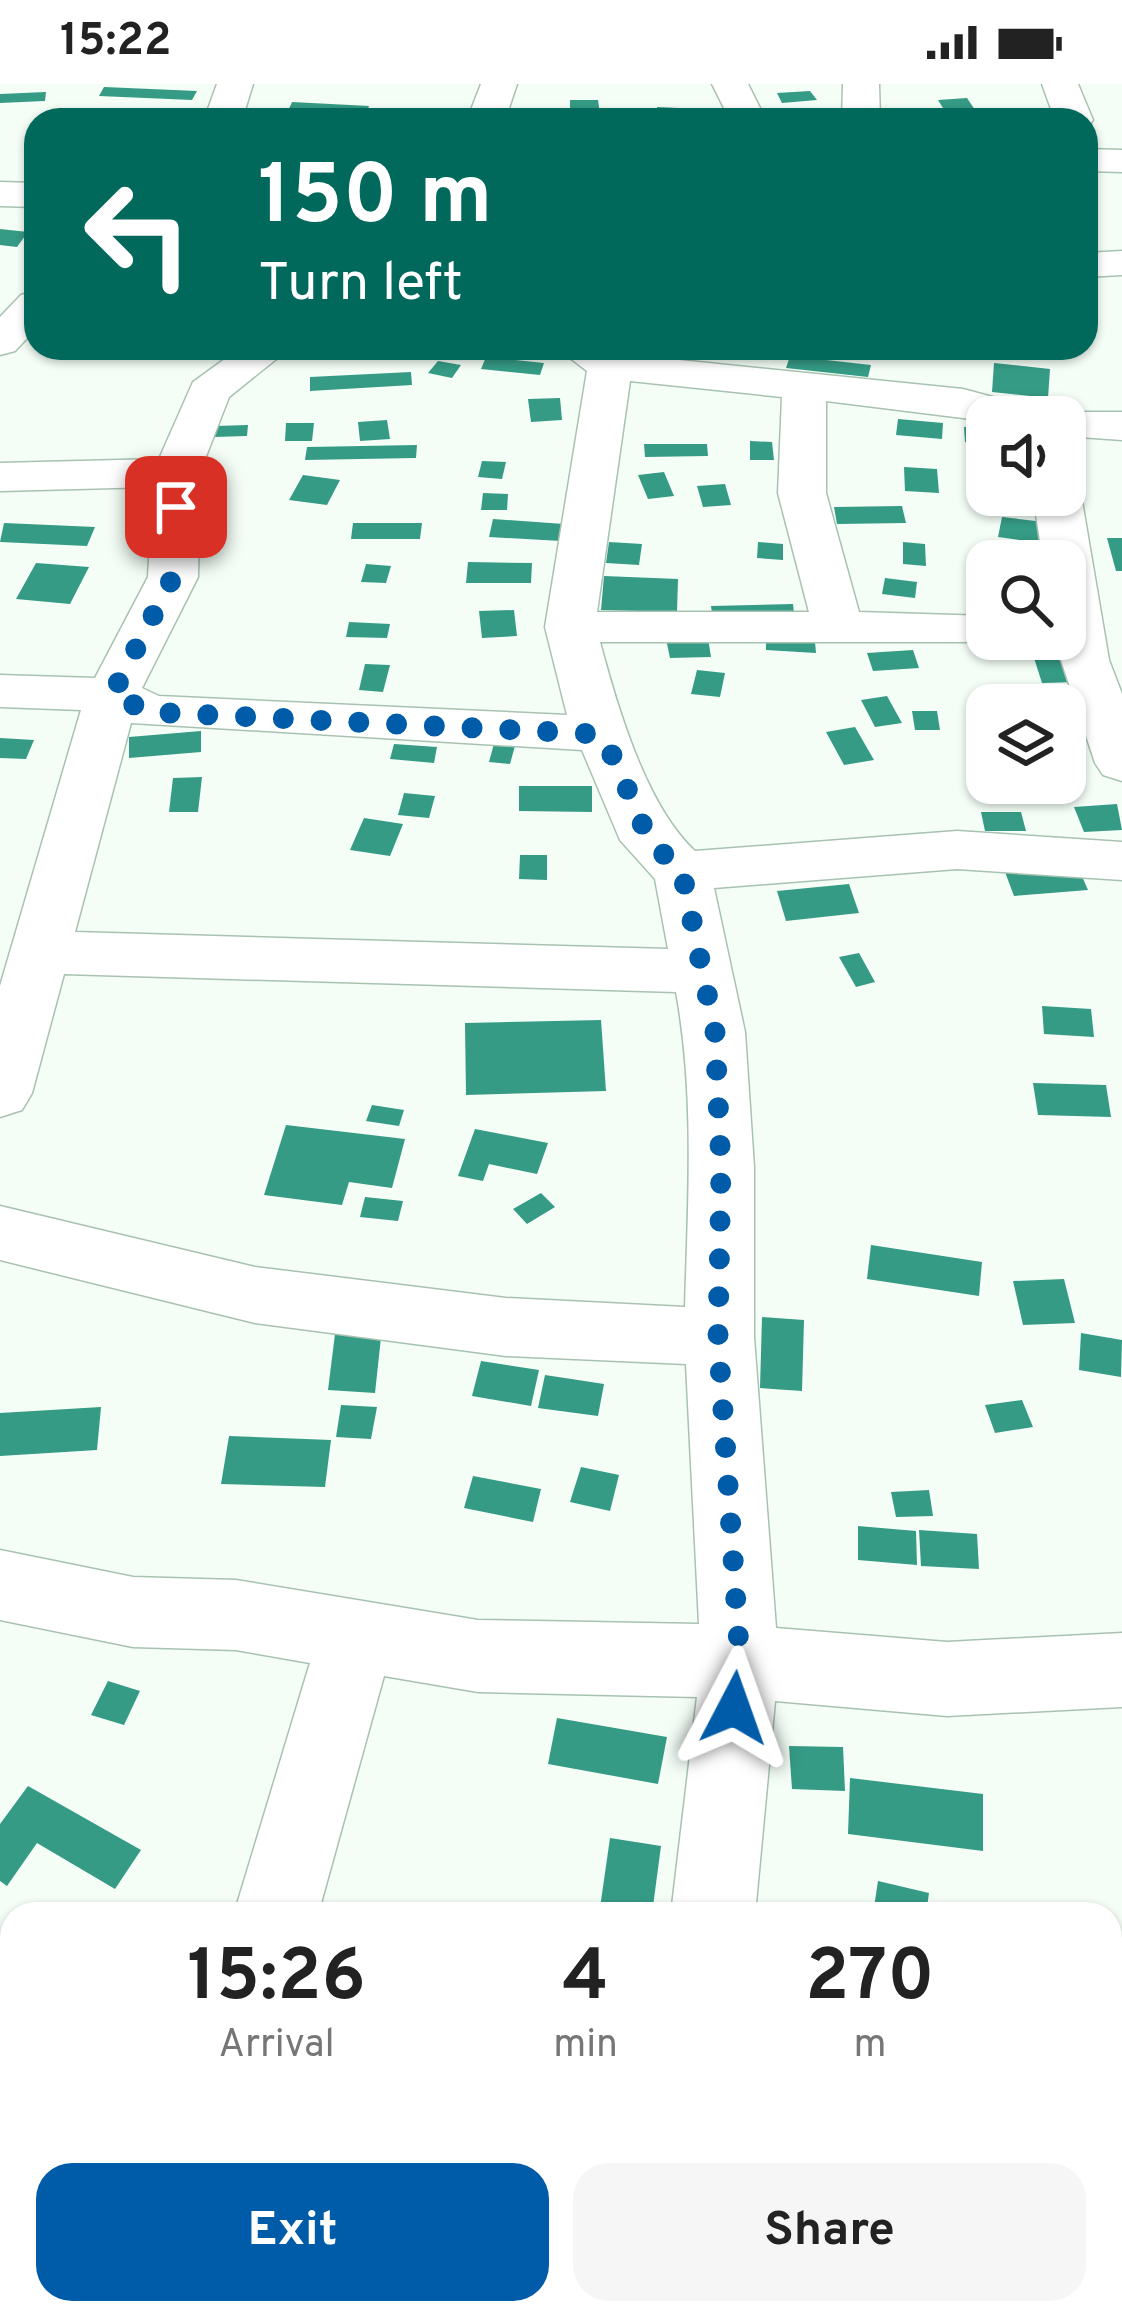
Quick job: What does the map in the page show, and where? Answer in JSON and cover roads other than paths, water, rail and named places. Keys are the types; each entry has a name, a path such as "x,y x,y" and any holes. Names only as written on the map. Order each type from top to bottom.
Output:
{"street":[{"path":"0,342 24,316"},
{"path":"0,1093 112,695 173,577 177,472 209,391 252,360"},
{"path":"594,360 570,627 598,734 614,758 649,840 682,872 698,971 715,1032 721,1167 718,1337 740,1661 714,1902"},
{"path":"615,360 804,387 966,403"},
{"path":"804,387 802,493 839,629"},
{"path":"1086,423 1122,426"},
{"path":"0,477 177,472"},
{"path":"1063,516 1103,662 1122,763"},
{"path":"570,627 966,627"},
{"path":"0,691 112,695 150,712 598,734"},
{"path":"682,872 871,854 1050,848 1122,861"},
{"path":"42,952 698,971"},
{"path":"0,1233 255,1295 506,1327 718,1337"},
{"path":"0,1585 133,1612 236,1616 478,1656 740,1661 946,1679 1122,1670"},
{"path":"279,1902 357,1635"}]}
